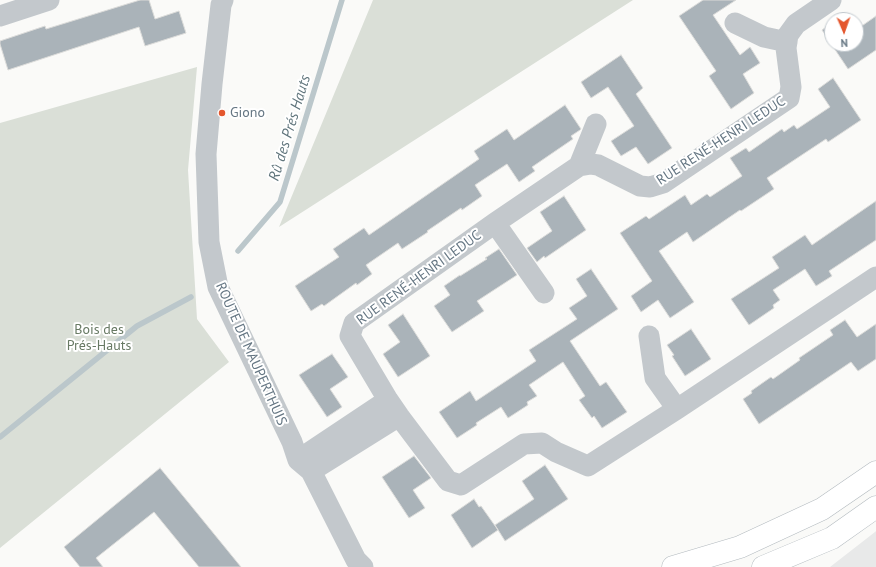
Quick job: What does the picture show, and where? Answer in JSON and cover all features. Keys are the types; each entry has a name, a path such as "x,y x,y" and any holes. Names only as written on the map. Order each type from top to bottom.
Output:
{"main road":[{"path":"673,567 740,547 822,509 876,472"},
{"path":"763,567 832,538 876,507"}],"street":[{"path":"0,16 49,0"},
{"name":"RUE RENÉ-HENRI LEDUC","path":"831,0 796,24 788,35 786,48 791,87 789,98 663,183 650,186 640,186 598,165 592,164 579,166 354,323 350,336 393,408 448,481 461,485 524,444 542,443 556,452 588,466 876,277"},
{"name":"ROUTE DE MAUPERTHUIS","path":"221,2 206,154 209,242 218,287 292,442 356,560 362,567"},
{"path":"735,22 764,37 787,42"},
{"path":"579,166 596,124"},
{"name":"RUE RENÉ-HENRI LEDUC","path":"495,224 544,293"},
{"path":"649,336 655,378 677,409"},
{"path":"305,465 393,408"}],"shaded area":[{"path":"876,531 876,567 830,567 875,532"}],"green space":[{"path":"373,0 633,0 279,227"},
{"name":"Bois des Prés-Hauts","path":"197,67 188,170 197,319 229,362 0,548 0,123"}],"building":[{"path":"140,0 149,0 155,19 179,11 186,33 145,46 139,27 8,70 0,41 45,26 46,29"},
{"path":"703,0 736,0 713,15 740,55 750,47 760,63 743,74 754,93 731,109 709,76 716,71 679,16"},
{"path":"876,16 876,50 848,69 837,52 864,52 864,24"},
{"path":"621,55 643,88 636,94 672,148 648,164 636,147 621,156 611,141 634,126 608,87 591,98 581,82"},
{"path":"833,78 861,120 828,142 826,139 767,178 774,189 741,211 740,210 693,242 687,232 659,251 694,302 670,318 658,300 641,312 631,296 652,281 620,233 646,216 649,219 685,195 691,205 707,194 710,197 742,176 730,158 746,148 749,152 782,129 784,132 794,125 797,129 830,107 818,89"},
{"path":"565,105 581,129 571,136 573,139 532,167 535,171 519,182 507,164 475,185 482,196 462,210 461,208 402,249 398,243 366,265 372,274 357,285 356,283 324,306 322,304 311,311 295,286 339,257 333,249 364,228 369,235 479,159 474,151 507,129 514,140"},
{"path":"564,196 586,230 537,262 527,248 552,231 540,212"},
{"path":"876,201 876,240 829,271 832,276 816,286 805,269 773,290 780,300 773,305 774,308 749,325 731,299 779,268 772,257 805,235 812,245"},
{"path":"499,249 517,275 477,301 484,311 452,332 434,306 450,295 444,286 487,259 485,258"},
{"path":"591,269 618,309 570,341 600,386 606,382 627,412 602,428 594,416 592,418 579,400 585,396 563,362 529,385 537,396 527,402 528,405 508,418 501,407 476,423 477,425 457,438 439,412 470,391 476,401 536,361 529,350 577,319 569,308 587,296 576,279"},
{"path":"403,314 430,356 398,377 383,354 400,342 388,325"},
{"path":"845,320 857,337 876,324 876,359 858,371 851,362 759,424 743,399 752,393 751,391 771,377 773,379 800,360 799,358 833,335 830,330"},
{"path":"691,329 711,359 685,376 667,345"},
{"path":"332,354 348,377 330,389 342,407 327,417 299,375"},
{"path":"414,456 431,478 413,490 425,508 409,518 382,477"},
{"path":"545,465 568,499 505,541 495,525 534,499 522,481"},
{"path":"160,468 241,567 199,567 154,512 96,558 103,567 80,567 64,547"},
{"path":"474,499 479,507 481,506 498,530 472,548 451,515"}],"waterway":[{"name":"Rû des Prés Hauts","path":"238,251 280,202 342,0"},
{"name":"Rû des Prés Hauts","path":"0,437 137,326 191,297"}],"place":[{"name":"Giono","path":"222,113"}]}
